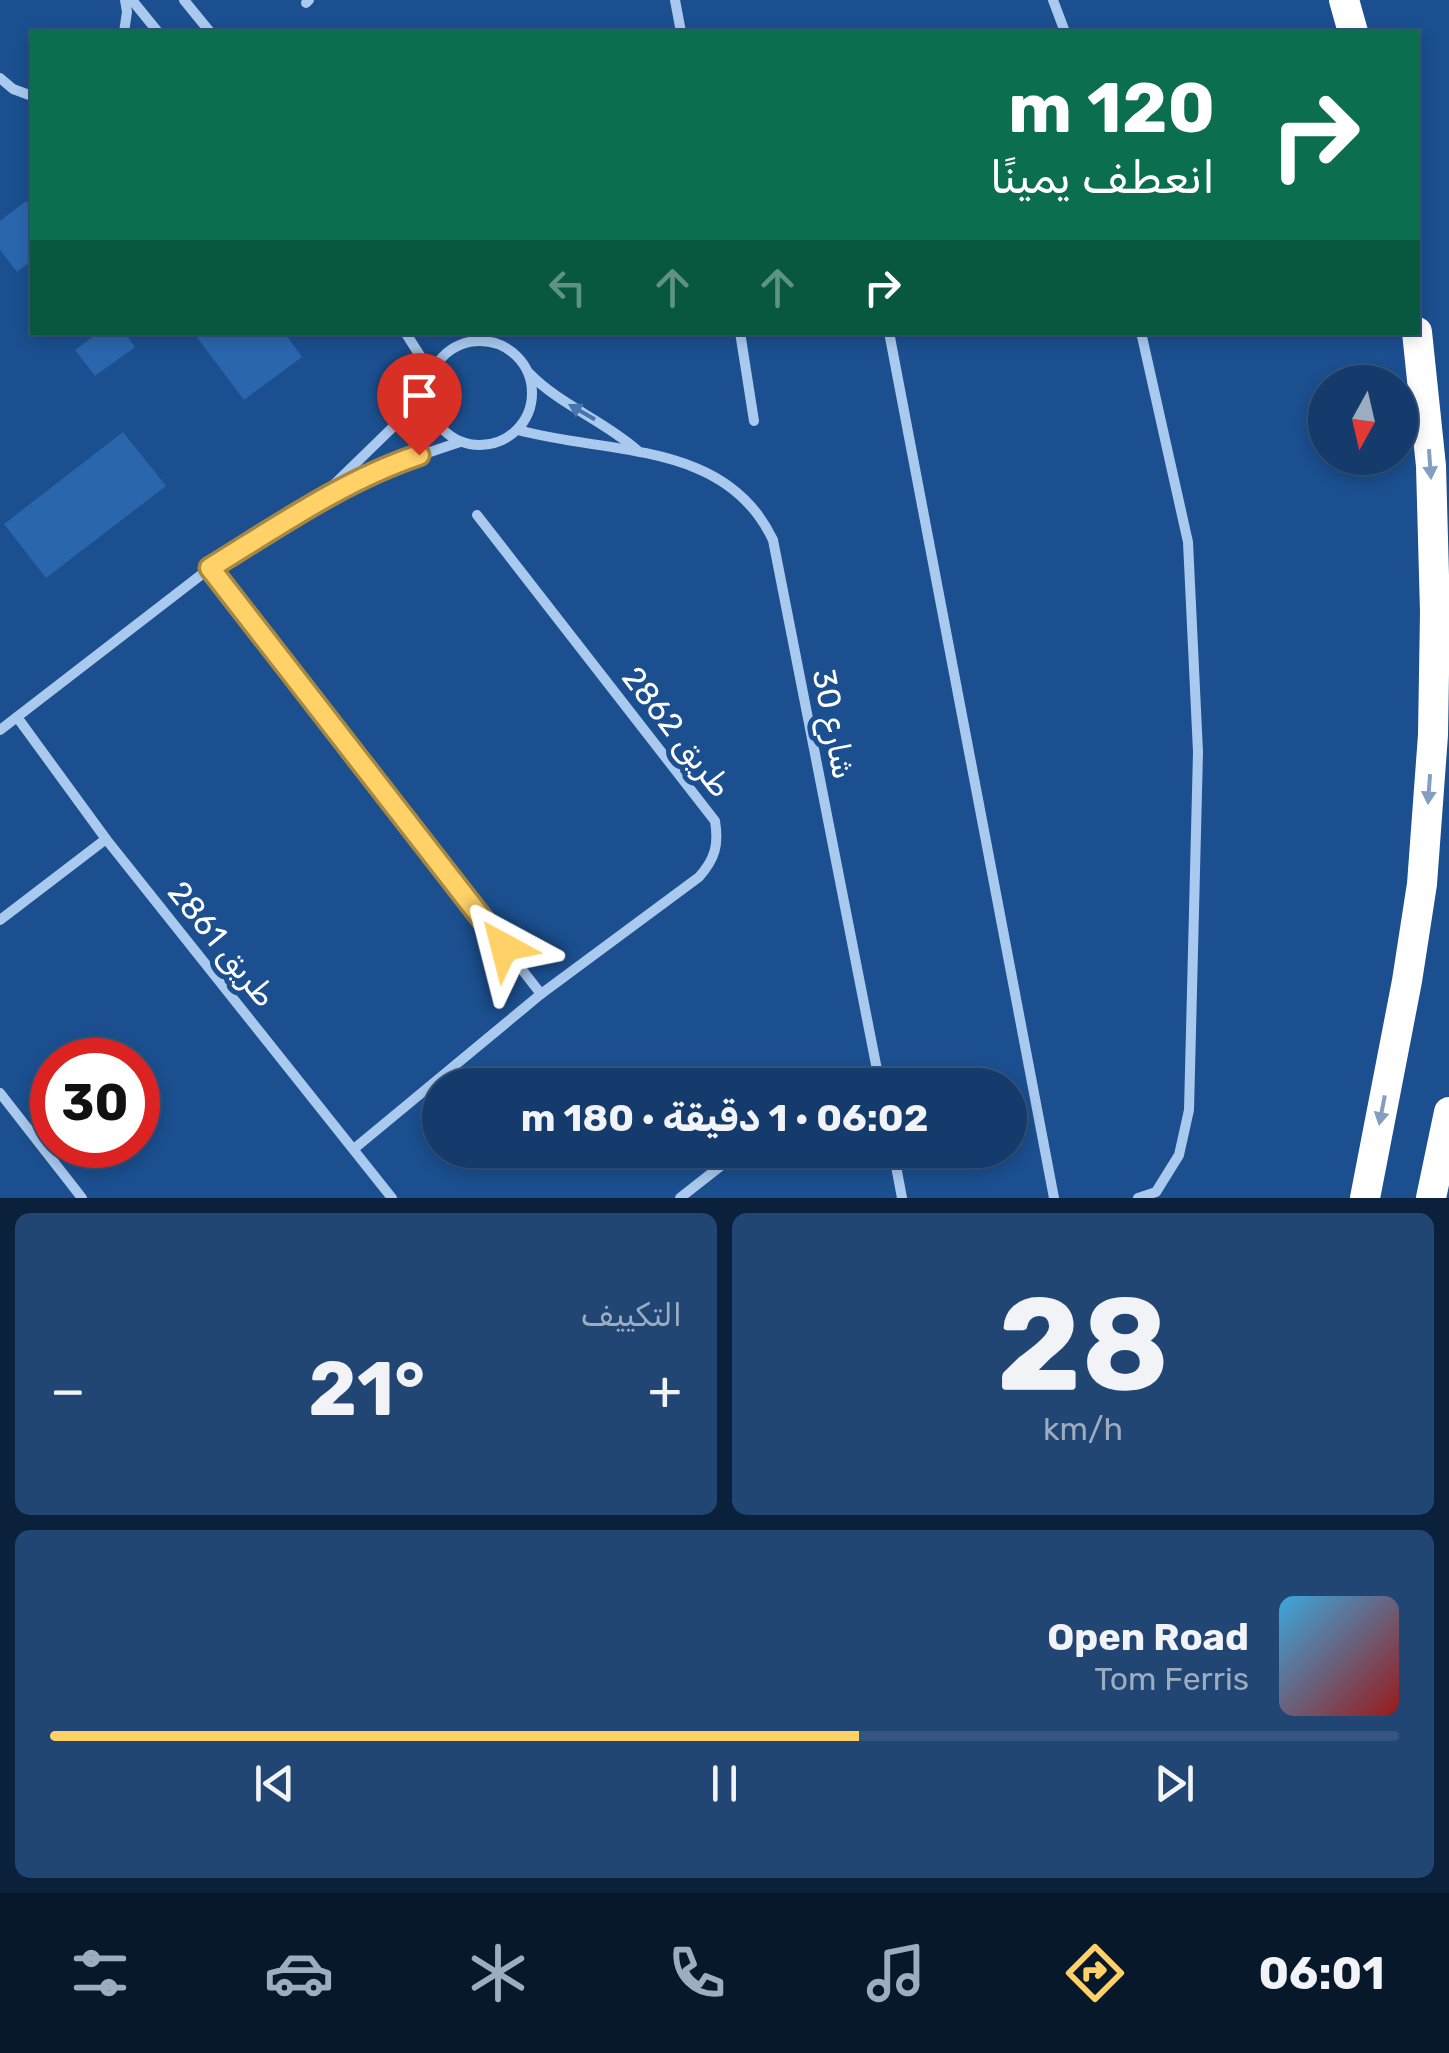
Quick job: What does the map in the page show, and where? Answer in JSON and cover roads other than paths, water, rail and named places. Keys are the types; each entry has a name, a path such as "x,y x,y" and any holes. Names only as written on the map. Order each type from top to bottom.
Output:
{"highway":[{"path":"1344,0 1352,30"},
{"path":"1364,1198 1408,981 1422,884 1433,735 1431,466 1417,335"},
{"path":"1431,1198 1449,1112"}],"street":[{"path":"124,30 129,0"},
{"path":"129,0 156,30"},
{"path":"184,0 208,30"},
{"path":"675,0 681,30"},
{"path":"1053,0 1064,30"},
{"path":"0,78 13,89 30,95"},
{"path":"407,335 431,374 427,394 432,414 443,431 460,442 481,446 501,442 518,430 529,413 533,393 528,373"},
{"path":"740,335 754,421"},
{"path":"890,335 1054,1198"},
{"path":"1138,1198 1156,1192 1179,1155 1190,1110 1198,752 1188,542 1143,335"},
{"name":"شارع 30","path":"431,374 442,356 476,337 500,344 517,356 544,389 615,430 637,450"},
{"path":"313,505 427,394"},
{"name":"شارع 30","path":"518,430 545,438 637,450 704,472 734,488 757,511 773,540 877,1068"},
{"path":"0,730 210,568 313,505 394,464 460,442"},
{"name":"طريق 2862","path":"354,1148 541,994 700,878 716,851 714,820 477,514"},
{"path":"210,568 541,994"},
{"name":"طريق 2861","path":"17,717 106,839 392,1198"},
{"path":"0,920 106,839"},
{"path":"0,1093 82,1198"},
{"path":"680,1198 718,1168"},
{"path":"896,1168 902,1198"}]}
